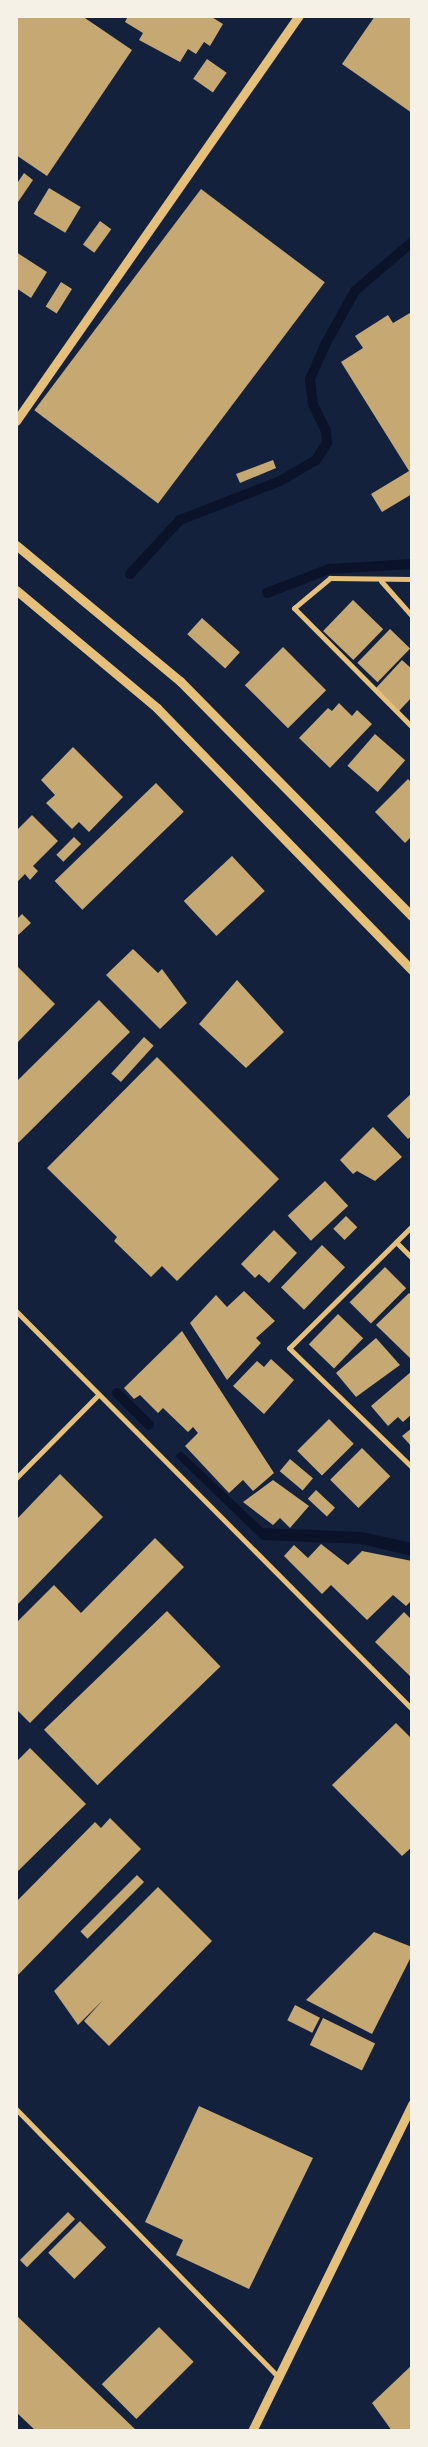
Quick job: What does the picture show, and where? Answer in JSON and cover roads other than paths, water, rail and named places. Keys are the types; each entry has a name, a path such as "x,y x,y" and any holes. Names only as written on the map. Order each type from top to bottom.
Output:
{"street":[{"path":"16,421 299,16"},
{"path":"16,545 180,680 412,916"},
{"path":"412,579 381,582 330,578 294,608 412,727"},
{"path":"381,582 412,616"},
{"path":"16,590 157,708 412,970"},
{"path":"412,1226 290,1348 412,1467"},
{"path":"396,1242 412,1258"},
{"path":"16,1312 412,1709"},
{"path":"16,1478 98,1396"},
{"path":"252,2431 412,2104"},
{"path":"16,2109 278,2377"}],"water":[{"path":"181,1451 263,1528 362,1532 412,1543 412,1556 361,1544 262,1540 175,1456"}],"waterway":[{"path":"130,574 180,520 280,481 316,460 327,443 326,431 313,404 310,379 326,343 355,291 412,242"},
{"path":"267,593 329,569 412,564"},
{"path":"117,1393 149,1425"}]}
